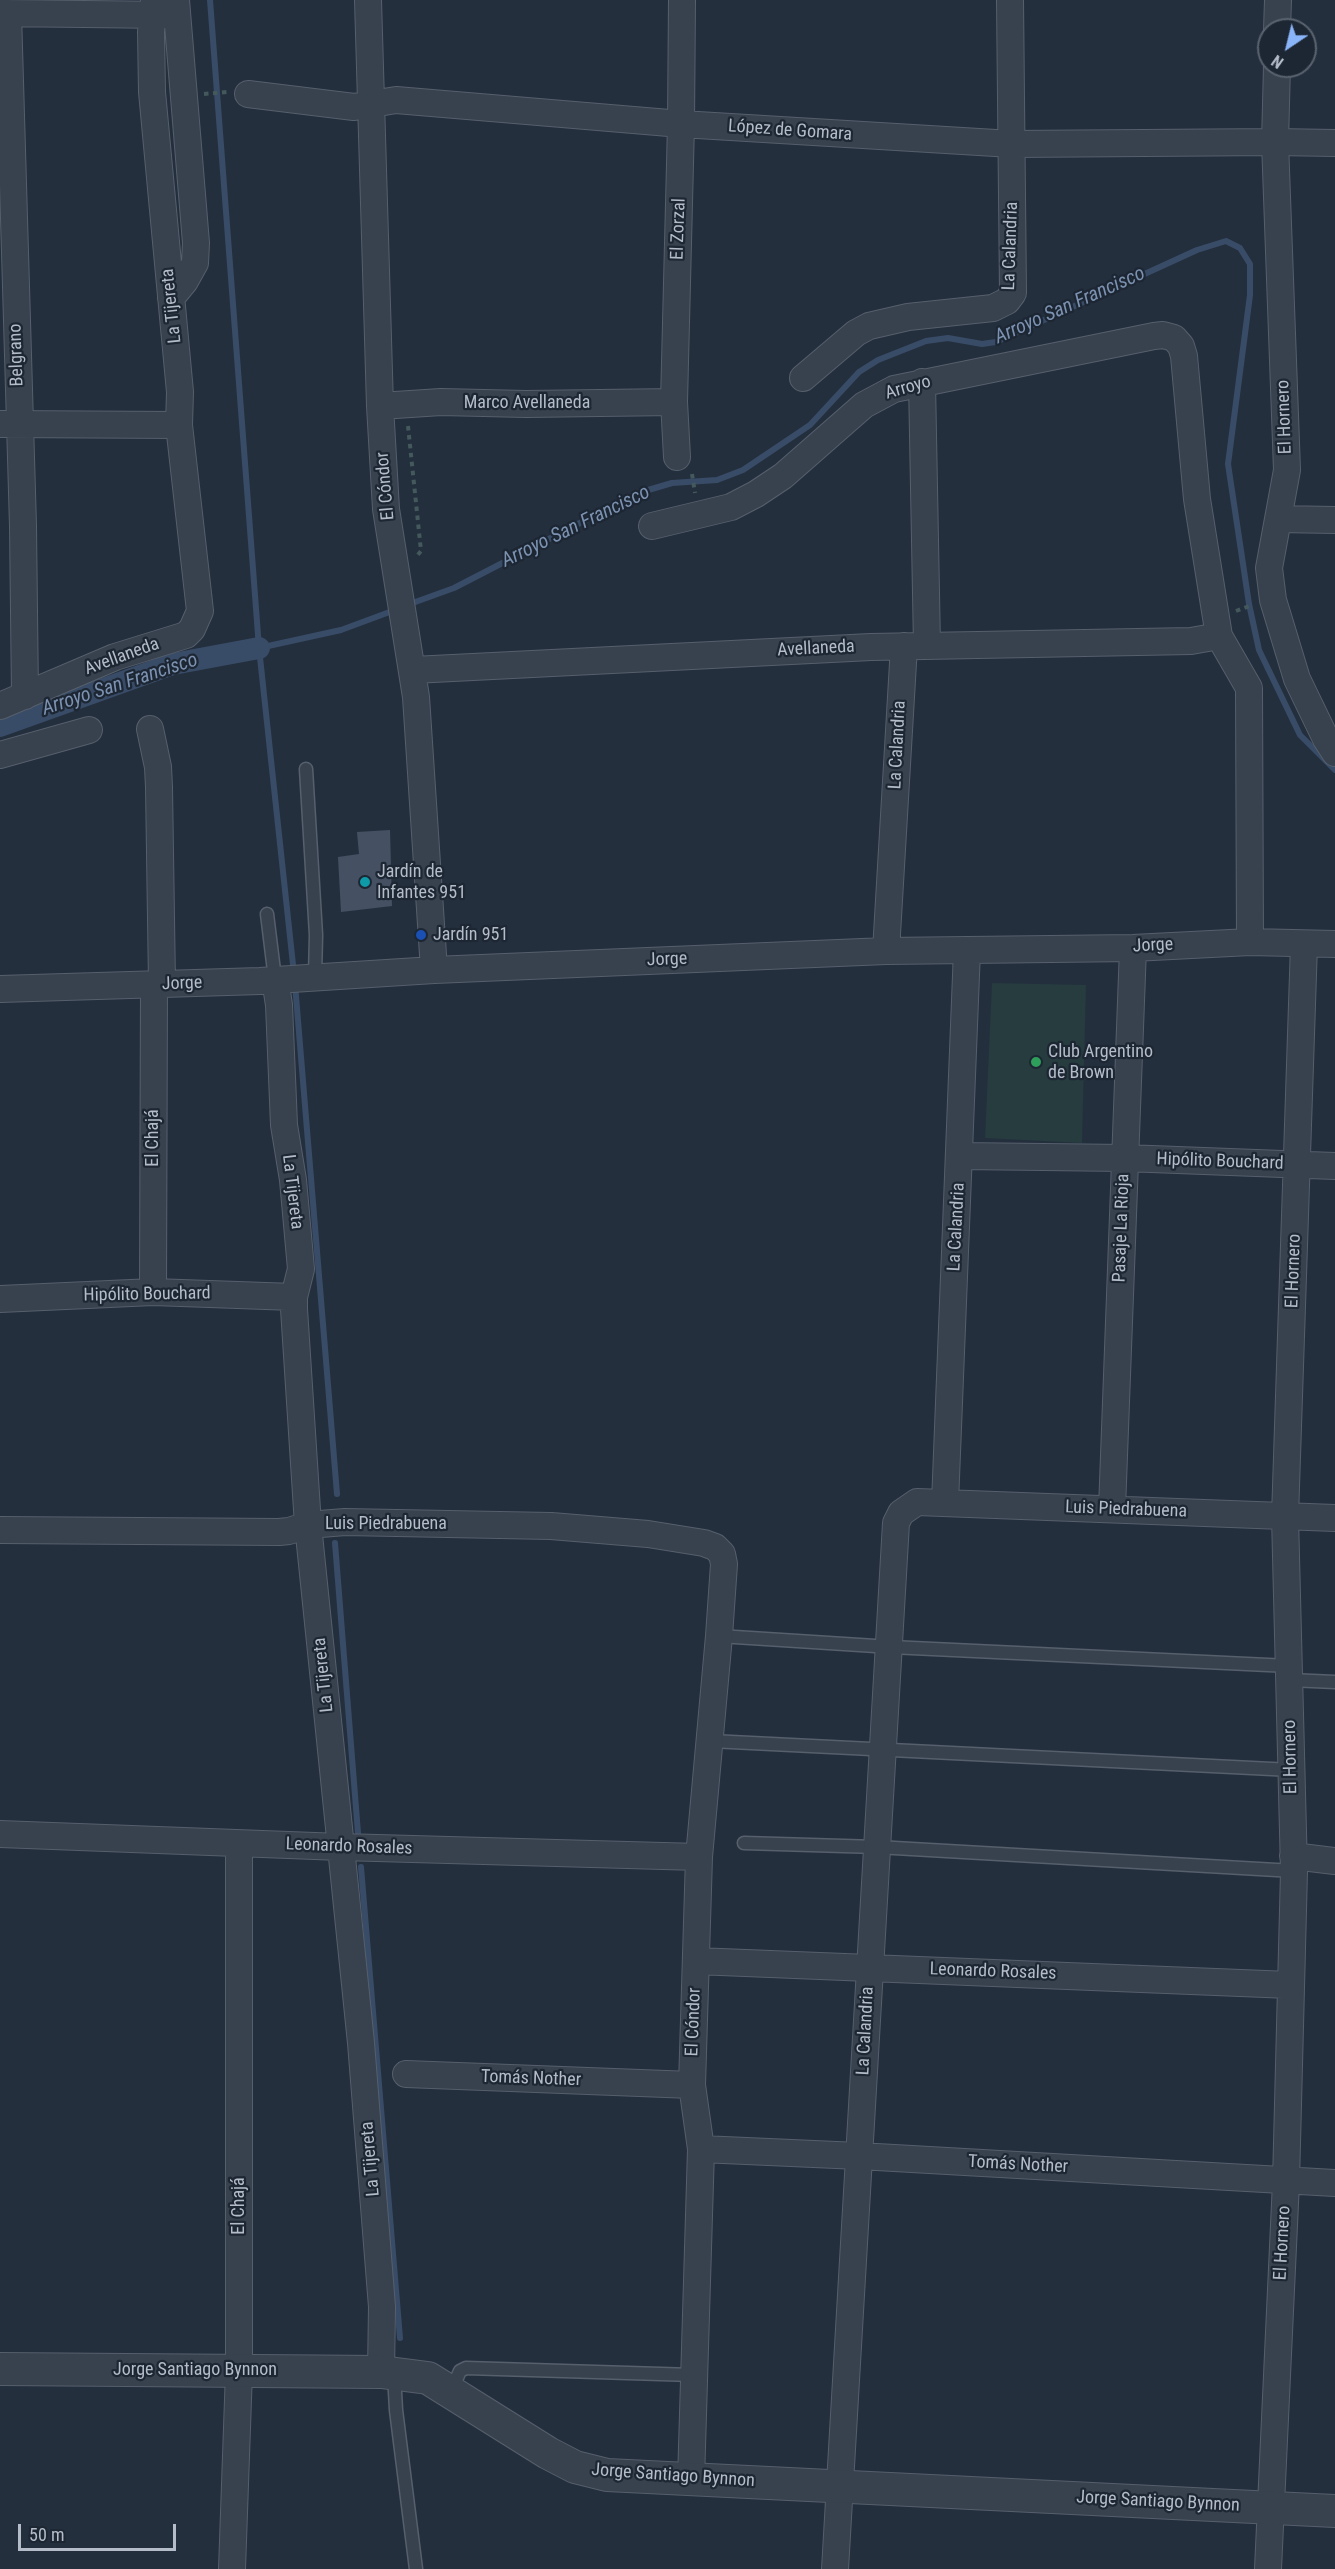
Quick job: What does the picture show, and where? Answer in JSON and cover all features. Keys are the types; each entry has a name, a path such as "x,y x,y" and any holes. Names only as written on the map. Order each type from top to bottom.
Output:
{"street":[{"name":"El Cóndor","path":"368,0 380,406 386,509 404,563 434,970"},
{"name":"El Zorzal","path":"682,0 674,402 684,463"},
{"name":"La Calandria","path":"803,378 856,333 869,326 908,317 993,308 1007,301 1013,293 1010,0"},
{"path":"1277,18 1278,0"},
{"path":"4,13 165,7"},
{"name":"La Tijereta","path":"165,7 196,243 195,263 185,281 171,298 180,392 179,425 200,611"},
{"name":"Belgrano","path":"4,13 9,425 23,526 25,696"},
{"name":"El Hornero","path":"1277,78 1275,142 1287,470 1269,568 1273,600 1297,679 1335,753"},
{"name":"López de Gomara","path":"237,93 354,107 396,100 681,124 1012,144 1275,142 1335,144"},
{"name":"Arroyo","path":"652,526 731,507 783,476 864,405 894,389 1163,334 1174,338 1181,346 1184,356 1197,499 1219,636"},
{"name":"La Calandria","path":"886,951 916,646 922,382"},
{"name":"Marco Avellaneda","path":"380,406 441,402 526,404 674,402"},
{"path":"9,425 179,425"},
{"path":"1278,519 1335,520"},
{"name":"Avellaneda","path":"0,706 116,657 186,635 192,629 200,611"},
{"path":"1219,636 1249,688 1250,942"},
{"name":"Avellaneda","path":"413,670 916,646 1191,641 1219,636"},
{"name":"El Chajá","path":"150,729 158,767 159,787 153,1292"},
{"path":"0,755 89,730"},
{"name":"Jorge","path":"0,989 158,985 434,970 886,951 1133,948 1250,942 1335,944"},
{"name":"El Hornero","path":"1268,2569 1286,2182 1294,1863 1285,1517 1304,944"},
{"name":"Pasaje La Rioja","path":"1112,1509 1133,948"},
{"name":"La Calandria","path":"945,1503 968,950"},
{"name":"La Tijereta","path":"295,977 279,1005 284,1125 293,1180 301,1269 294,1297 308,1525 341,1847 388,2373"},
{"name":"Hipólito Bouchard","path":"961,1156 1125,1158 1335,1166"},
{"name":"Hipólito Bouchard","path":"0,1299 153,1292 294,1297"},
{"name":"La Calandria","path":"835,2569 869,1967 891,1647 896,1524 906,1508 917,1502"},
{"name":"Luis Piedrabuena","path":"917,1502 1335,1518"},
{"name":"Luis Piedrabuena","path":"0,1530 279,1532 308,1525 345,1522 551,1526 648,1534 704,1543 715,1547 722,1554 724,1564"},
{"name":"El Cóndor","path":"690,2480 701,2149 692,2085 699,1857 711,1741 724,1564"},
{"name":"Leonardo Rosales","path":"0,1834 239,1844 699,1857"},
{"name":"El Chajá","path":"232,2569 239,2371 239,1844"},
{"path":"1294,1863 1335,1861"},
{"name":"Leonardo Rosales","path":"696,1961 1290,1984"},
{"name":"Tomás Nother","path":"406,2074 692,2085"},
{"name":"Tomás Nother","path":"701,2149 1335,2184"},
{"name":"Jorge Santiago Bynnon","path":"0,2369 388,2373 428,2378 548,2453 574,2467 607,2475 1335,2511"}],"lane":[{"path":"295,977 316,934 306,769"},
{"path":"267,914 295,977"},
{"path":"719,1636 1289,1673 1335,1682"},
{"path":"711,1741 1292,1770"},
{"path":"744,1843 1294,1863"},
{"path":"451,2391 460,2372 466,2368 693,2375"},
{"path":"388,2373 396,2410 416,2569"}],"path":[{"path":"208,94 237,93"},
{"path":"404,563 421,551 406,404"},
{"path":"684,463 695,494"},
{"path":"1230,612 1261,603"}],"green space":[{"name":"Club Argentino de Brown","path":"992,983 1086,985 1082,1143 985,1138"}],"building":[{"name":"Jardín de Infantes 951","path":"390,830 392,906 341,912 338,857 359,854 357,832"}],"waterway":[{"path":"210,0 259,648 294,974"},
{"name":"Arroyo San Francisco","path":"407,605 454,588 638,493 672,483 717,480 743,470 810,425 859,372 878,360 926,341 948,338 982,344 996,342 1197,250 1226,241 1240,248 1250,264 1250,295 1228,464 1249,604 1259,650 1300,735 1335,770"},
{"name":"Arroyo San Francisco","path":"259,648 341,630 395,610"},
{"name":"Arroyo San Francisco","path":"0,726 173,664 259,648"},
{"path":"295,984 337,1494"},
{"path":"335,1543 358,1833"},
{"path":"361,1867 400,2338"}],"place":[{"name":"Jardín de Infantes 951","path":"365,882"},
{"name":"Jardín 951","path":"421,935"},
{"name":"Club Argentino de Brown","path":"1036,1062"}]}
